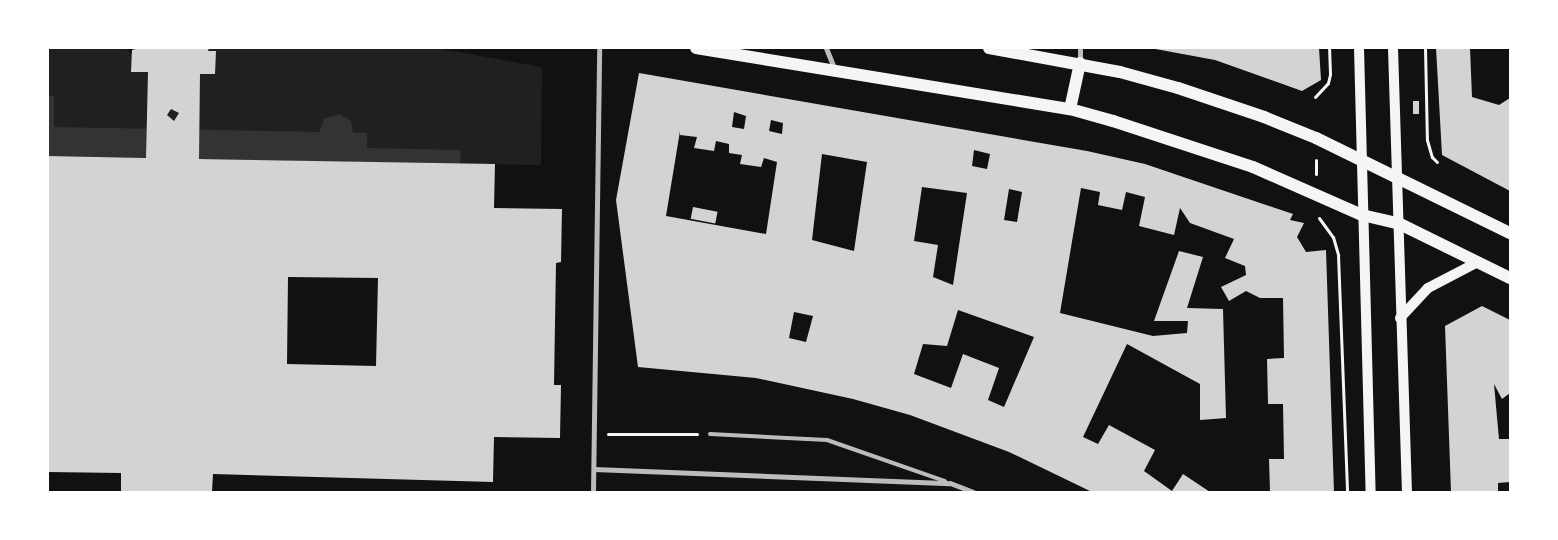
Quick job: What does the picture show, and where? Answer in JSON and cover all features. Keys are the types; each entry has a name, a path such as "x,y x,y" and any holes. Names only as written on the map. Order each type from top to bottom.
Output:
{"main road":[{"path":"696,48 1070,109 1177,140 1253,166 1362,215 1398,223 1510,278"},
{"path":"989,48 1080,63 1178,88 1255,114 1360,160 1510,233"},
{"path":"1359,48 1360,160 1372,492"},
{"path":"1393,48 1395,177 1407,492"},
{"path":"1070,109 1080,63"},
{"path":"1400,318 1428,288 1478,262"}],"street":[{"path":"593,492 599,48"},
{"path":"826,48 835,71"},
{"path":"1080,48 1080,63"},
{"path":"594,469 950,483 973,492"}],"lane":[{"path":"710,434 785,435 827,440 876,454 950,483"}],"path":[{"path":"1315,97 1328,83 1330,74 1329,48"},
{"path":"1425,48 1427,140 1432,157 1437,162"},
{"path":"1316,150 1316,179"},
{"path":"1318,218 1333,237 1338,256 1347,492"},
{"path":"594,434 710,434"}],"shaded area":[{"path":"48,48 125,48 130,53 202,48 435,48 542,67 541,165 48,156"},
{"path":"48,96 54,96 54,127 319,132 324,119 339,114 351,121 353,133 367,133 367,148 461,150 460,164 48,156"}],"building":[{"path":"139,48 209,48 208,51 216,51 215,74 200,74 199,159 495,164 494,208 562,209 561,262 556,263 554,385 561,385 560,438 494,437 493,482 213,474 212,492 121,492 121,473 48,472 48,156 146,158 148,72 131,72 132,50","holes":["171,109 179,113 174,121 167,115","288,277 378,278 376,366 287,364"]},
{"path":"1150,48 1319,48 1321,80 1302,91 1215,60"},
{"path":"1436,48 1470,48 1472,97 1499,105 1510,98 1510,191 1442,155"},
{"path":"639,73 1087,151 1145,164 1293,214 1290,220 1304,223 1297,237 1306,252 1326,250 1334,492 1270,492 1269,459 1284,459 1283,404 1268,404 1267,359 1284,358 1283,298 1260,298 1246,291 1229,301 1221,287 1246,275 1245,266 1225,258 1234,239 1190,223 1180,208 1174,235 1139,226 1145,197 1126,192 1122,210 1098,205 1100,192 1081,188 1060,313 1153,336 1187,333 1188,321 1154,321 1179,251 1203,257 1187,308 1223,309 1226,418 1200,420 1200,384 1127,344 1083,437 1098,444 1109,425 1155,450 1144,471 1172,491 1183,474 1210,492 1092,492 1009,452 910,415 853,399 756,378 638,367 616,200","holes":["734,112 746,116 744,129 732,127","771,120 783,123 782,134 769,131","680,131 680,135 697,137 694,148 714,151 716,141 729,144 729,153 742,155 740,164 761,167 764,158 777,162 766,234 666,216","974,150 990,154 987,169 972,166","822,154 867,162 854,251 812,240","922,187 967,193 953,285 933,277 938,245 914,241","1009,189 1022,192 1017,222 1004,220","958,310 1034,337 1004,407 988,400 999,368 963,354 951,388 914,374 923,344 947,346","794,312 813,316 806,342 789,338"]},
{"path":"1413,101 1419,101 1419,114 1413,114"},
{"path":"693,207 718,212 715,224 691,219"},
{"path":"1482,306 1510,320 1510,393 1502,399 1494,384 1499,439 1510,439 1510,482 1498,483 1498,492 1451,492 1445,326"}]}
